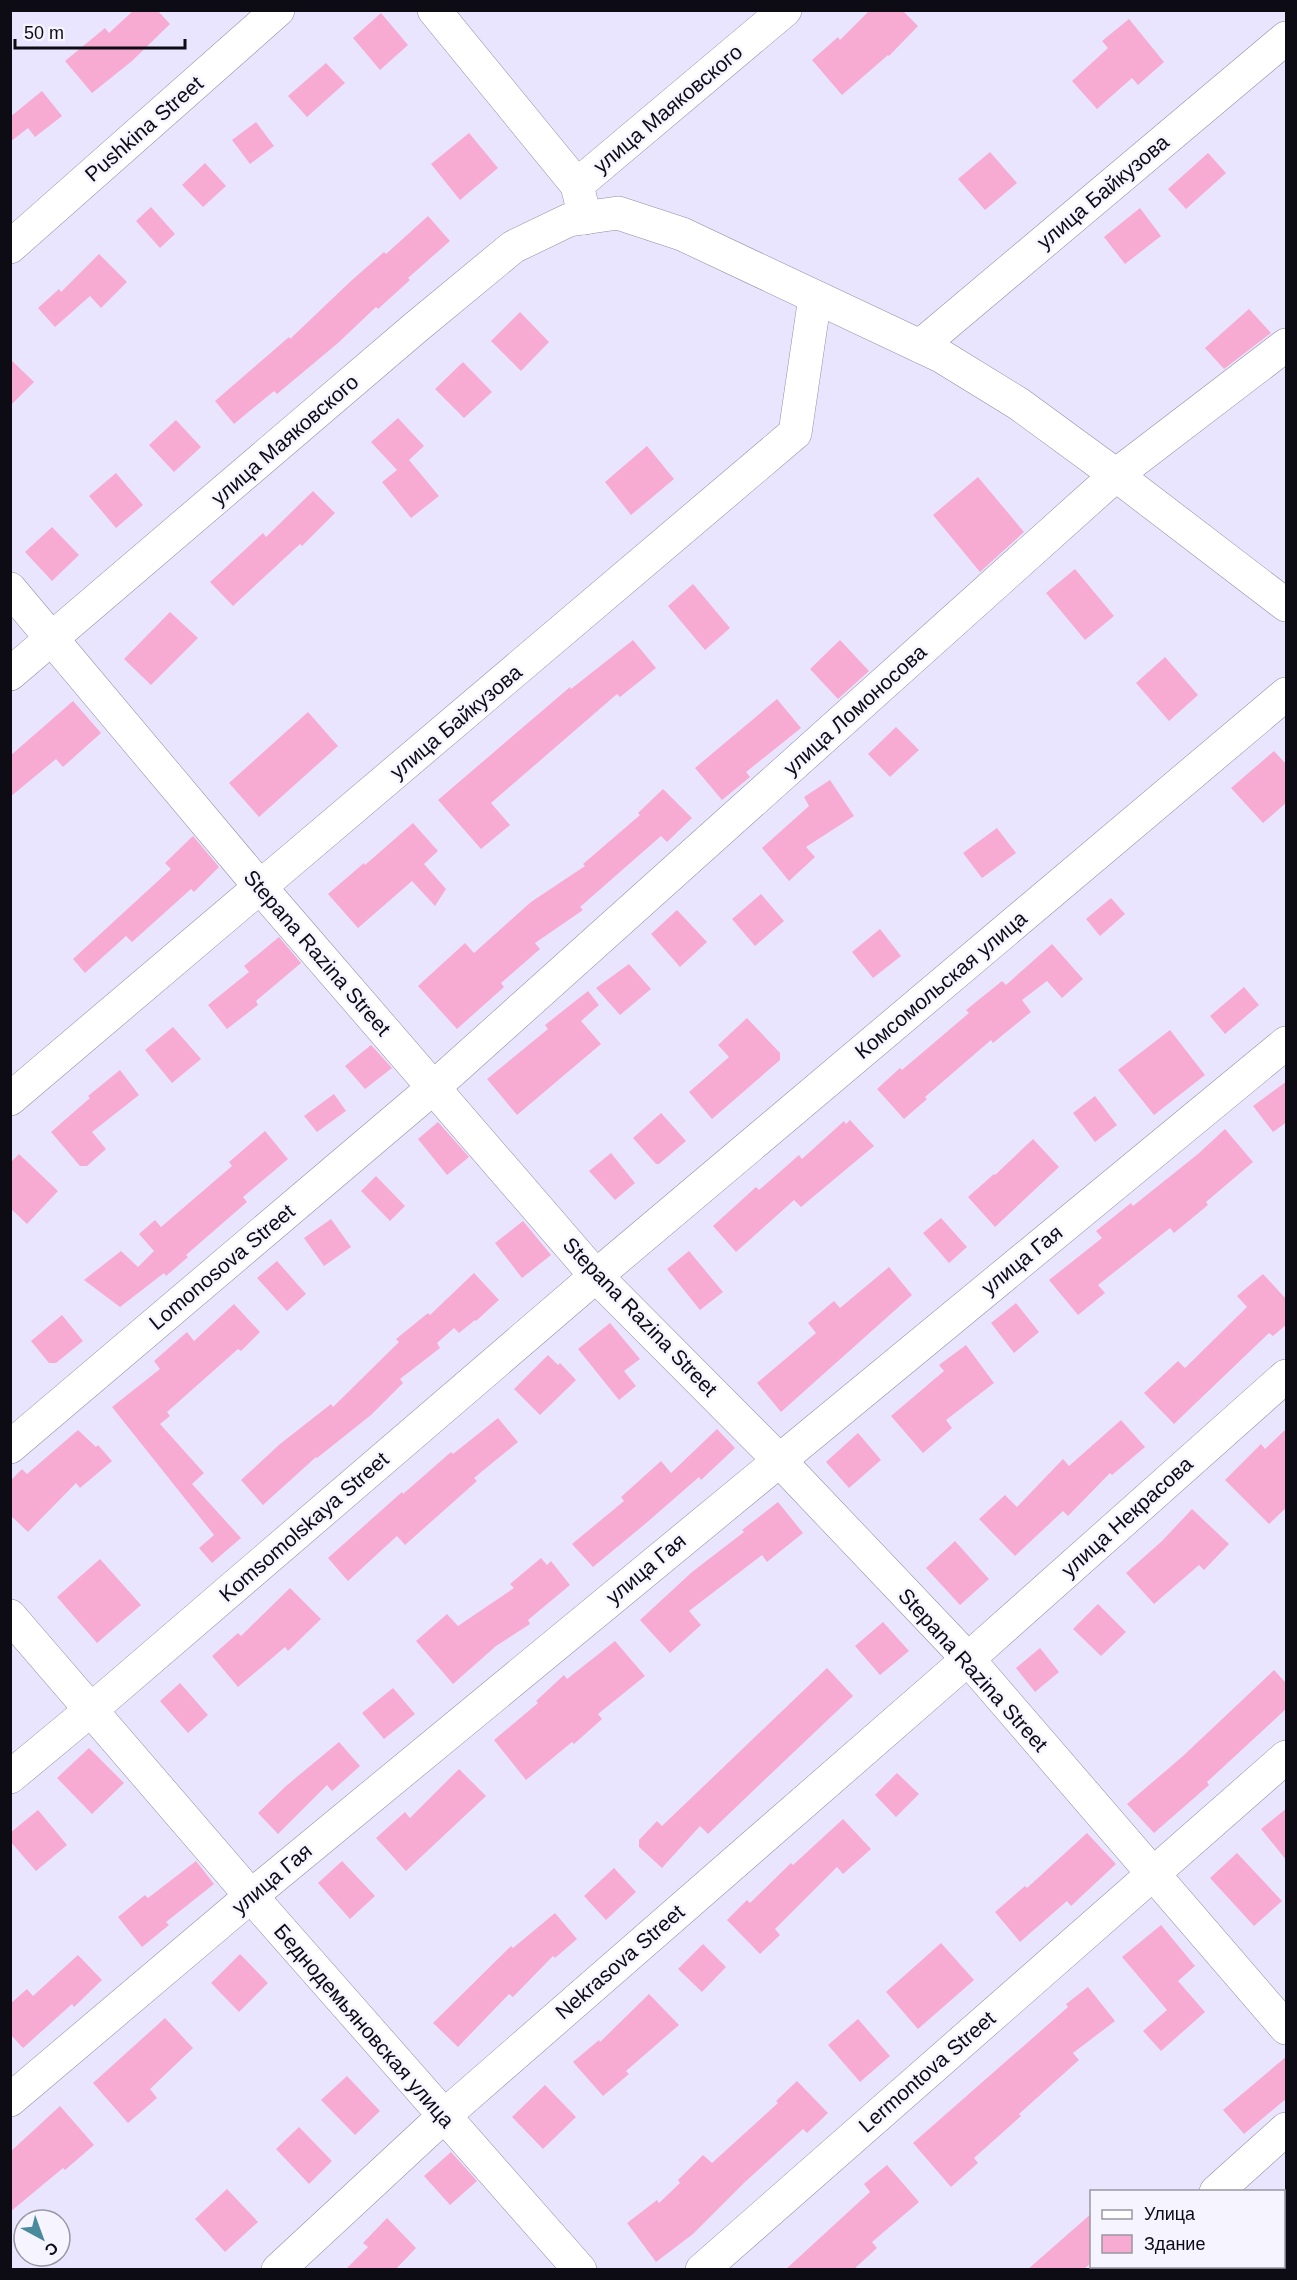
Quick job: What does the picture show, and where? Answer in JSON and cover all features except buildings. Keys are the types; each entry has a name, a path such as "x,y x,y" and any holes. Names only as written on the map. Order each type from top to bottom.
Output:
{"street":[{"name":"Pushkina Street","path":"10,247 278,10"},
{"name":"улица Маяковского","path":"10,674 513,247 577,219 577,185 785,10"},
{"path":"449,16 577,185"},
{"name":"улица Байкузова","path":"920,346 1287,38"},
{"path":"577,219 618,213 682,234 941,356 1019,404 1287,605"},
{"name":"улица Байкузова","path":"10,1099 795,433 815,297"},
{"name":"улица Ломоносова","path":"433,1088 1116,475 1287,345"},
{"name":"Stepana Razina Street","path":"10,590 261,888 596,1276 778,1460 968,1659 1287,2028"},
{"name":"Комсомольская улица","path":"596,1276 1287,694"},
{"name":"улица Гая","path":"10,2100 251,1896 1287,1043"},
{"name":"Lomonosova Street","path":"10,1447 433,1088"},
{"name":"Komsomolskaya Street","path":"10,1776 92,1709 596,1276"},
{"name":"улица Некрасова","path":"968,1659 1287,1376"},
{"name":"Беднодемьяновская улица","path":"10,1616 251,1896 580,2270"},
{"name":"Nekrasova Street","path":"278,2270 444,2116 968,1659"},
{"name":"Lermontova Street","path":"702,2270 1287,1757"},
{"path":"1218,2190 1287,2129"}]}
